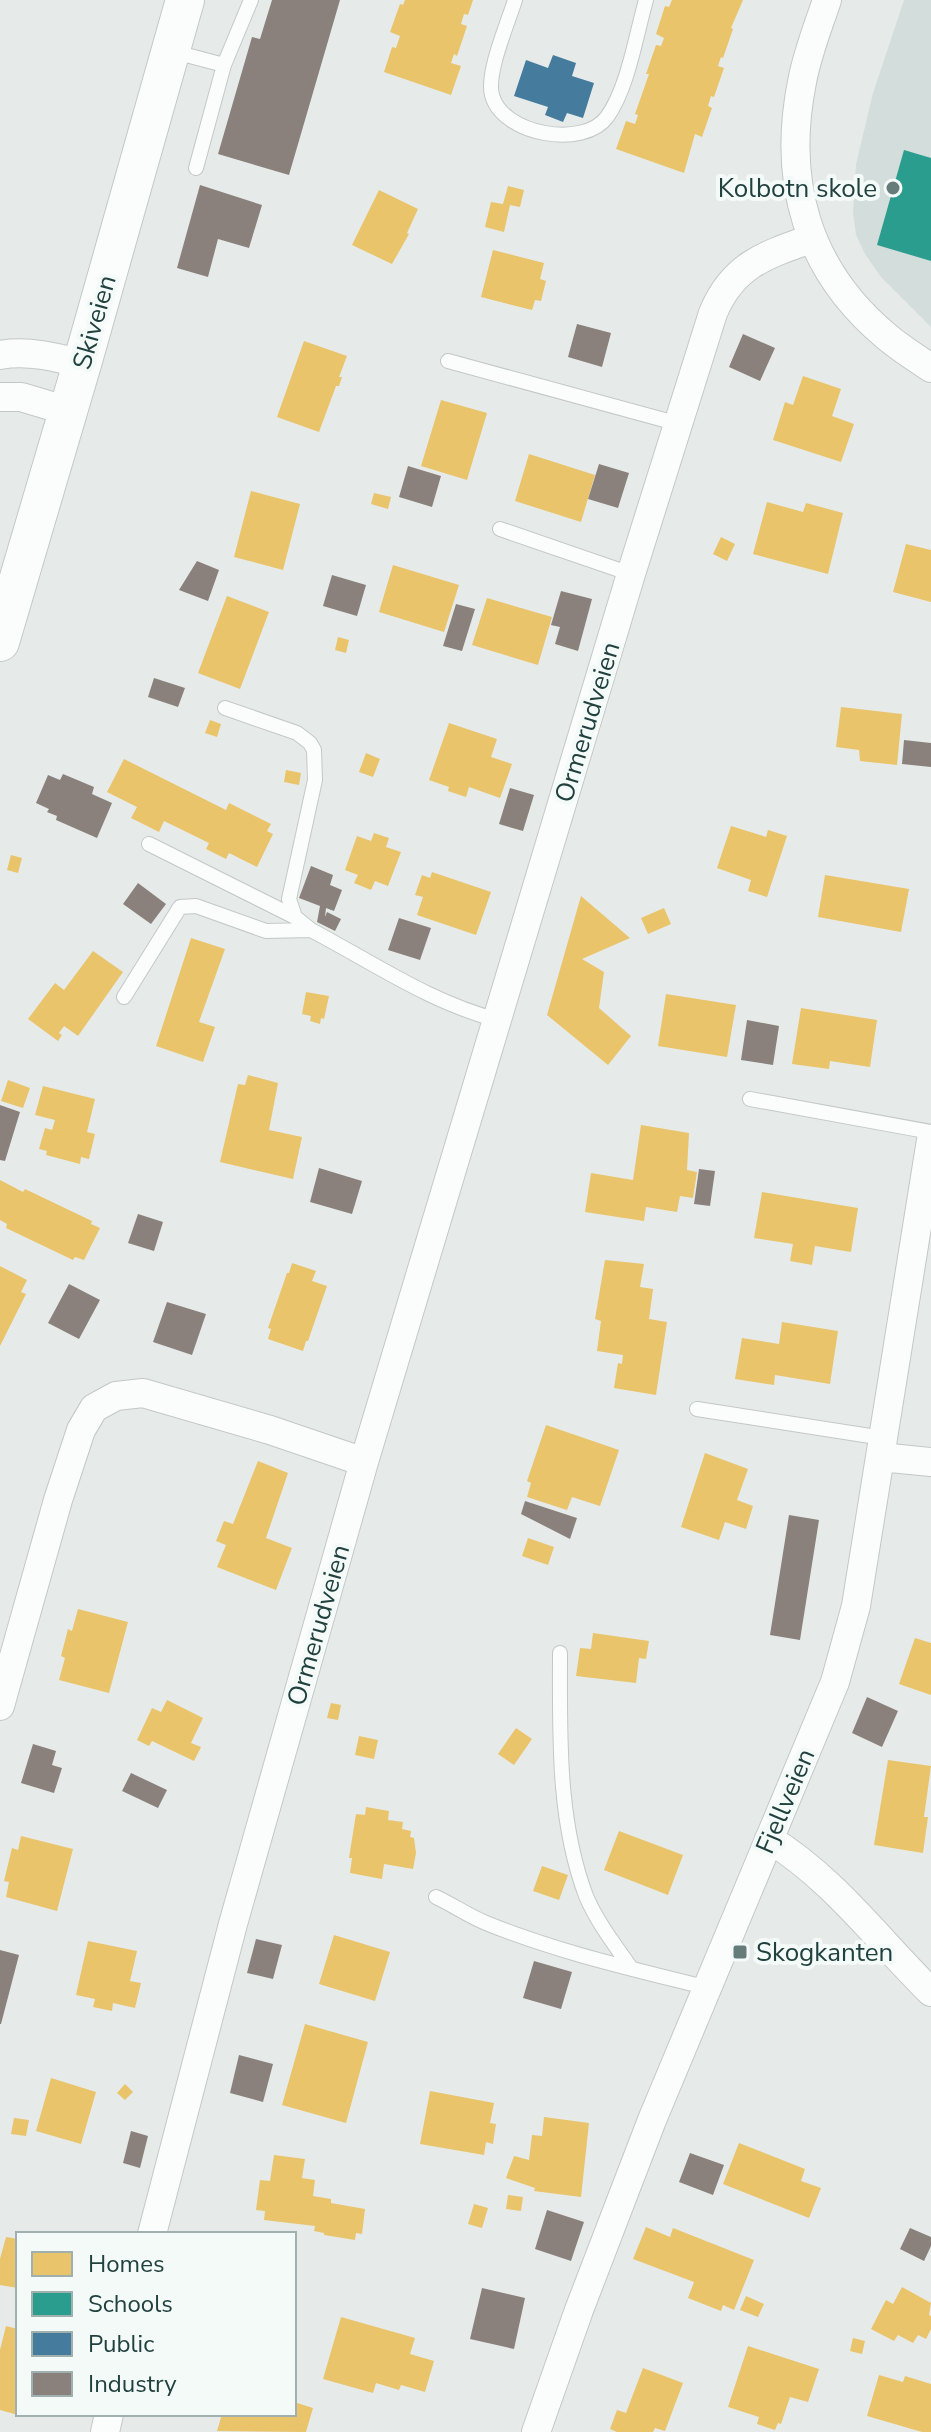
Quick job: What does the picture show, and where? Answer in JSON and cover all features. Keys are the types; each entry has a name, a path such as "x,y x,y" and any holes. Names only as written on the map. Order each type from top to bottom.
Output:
{"main road":[{"name":"Skiveien","path":"0,642 185,0"}],"street":[{"path":"827,0 802,80 796,122 800,195 811,239 843,291 865,315 887,336 931,368"},
{"name":"Ormerudveien","path":"153,2232 233,1924 364,1462 631,574 713,313 727,286 753,262 811,239"},
{"path":"0,355 35,354 82,364"},
{"path":"0,397 21,397 68,411"},
{"name":"Fjellveien","path":"536,2432 641,2149 835,1682 856,1606 931,1140"},
{"path":"0,1706 28,1600 81,1430 94,1408 116,1396 143,1393 270,1430 364,1462"},
{"path":"881,1447 931,1462"},
{"path":"0,1612 28,1600"},
{"path":"769,1839 796,1855 821,1876 931,1992"}],"lane":[{"path":"196,168 224,65 251,0"},
{"path":"515,0 491,79 492,95 498,109 516,124 542,134 587,131 605,120 618,98 646,0"},
{"path":"171,51 224,65"},
{"path":"448,361 679,424"},
{"path":"500,529 631,574"},
{"path":"225,708 304,736 314,750 315,780 289,899 295,917"},
{"path":"149,844 295,917 311,930 436,998 498,1020"},
{"path":"124,997 180,907 196,906 266,931 311,930"},
{"path":"750,1099 931,1132"},
{"path":"697,1409 881,1447"},
{"path":"560,1653 563,1785 571,1838 586,1896 599,1922 631,1968"},
{"path":"436,1897 484,1922 535,1941 708,1988"}],"shaded area":[{"name":"Kolbotn skole","path":"904,0 931,0 931,327 881,277 865,254 856,235 853,212 856,164 873,93"}],"building: Homes":[{"path":"405,0 473,0 468,15 464,14 461,24 467,26 457,56 454,54 451,63 461,66 451,95 384,72 392,47 396,48 400,36 390,32 400,4 403,5"},
{"path":"672,0 743,0 718,66 724,68 708,106 712,108 702,137 695,134 684,173 616,149 626,121 635,124 638,115 635,114 649,74 646,74 656,45 661,46 664,38 656,34 665,6 669,7"},
{"path":"508,186 524,190 520,207 510,205 504,232 485,227 491,202 503,204"},
{"path":"379,190 418,209 409,234 392,264 352,245"},
{"path":"493,250 544,263 540,279 546,281 541,301 535,300 532,310 481,297"},
{"path":"304,341 347,356 339,386 336,386 319,432 277,417"},
{"path":"803,376 841,389 832,416 854,424 841,462 773,440 785,402 793,405"},
{"path":"441,400 487,413 467,480 421,466"},
{"path":"529,454 595,475 581,522 515,501"},
{"path":"251,491 300,504 283,570 234,557"},
{"path":"374,493 391,497 388,509 371,504"},
{"path":"767,502 803,512 806,503 843,513 828,574 753,554"},
{"path":"721,537 735,544 727,561 713,554"},
{"path":"906,544 931,550 931,602 893,592"},
{"path":"393,565 459,585 444,632 379,612"},
{"path":"227,596 269,612 240,689 198,673"},
{"path":"487,598 552,617 538,665 472,645"},
{"path":"338,637 349,640 346,653 335,650"},
{"path":"841,707 902,714 897,765 860,761 859,750 836,747"},
{"path":"210,720 221,724 217,737 205,733"},
{"path":"449,723 497,739 491,757 512,764 500,798 469,787 466,797 429,780"},
{"path":"366,753 380,759 373,777 359,772"},
{"path":"124,759 226,810 229,803 271,824 267,831 273,834 257,867 229,853 226,859 206,849 209,843 164,821 159,832 131,818 137,807 107,792"},
{"path":"286,770 301,773 299,785 284,782"},
{"path":"731,826 766,837 768,830 787,836 767,897 748,891 751,880 717,868"},
{"path":"374,833 389,838 386,847 401,852 388,886 375,881 371,890 354,883 358,875 345,870 357,836 371,841"},
{"path":"11,855 22,858 18,873 7,870"},
{"path":"432,872 491,892 476,935 417,915 423,897 415,895 422,875 430,878"},
{"path":"825,875 909,889 901,932 818,917"},
{"path":"581,896 630,938 582,959 604,972 599,1008 631,1036 608,1065 547,1015"},
{"path":"664,908 671,924 648,934 641,918"},
{"path":"191,938 225,949 199,1022 215,1027 203,1062 156,1046"},
{"path":"93,951 123,972 78,1036 64,1026 58,1041 28,1019 55,983 64,990"},
{"path":"306,992 329,996 320,1024 310,1021 311,1016 302,1014"},
{"path":"666,994 736,1005 727,1057 658,1046"},
{"path":"801,1008 877,1020 870,1067 830,1061 829,1069 792,1064"},
{"path":"248,1075 278,1083 269,1130 302,1137 293,1179 220,1162 238,1084 245,1085"},
{"path":"8,1080 30,1088 23,1108 1,1101"},
{"path":"43,1086 95,1099 87,1132 95,1134 89,1159 81,1157 80,1164 46,1155 47,1151 39,1149 45,1128 52,1130 55,1120 35,1115"},
{"path":"641,1125 689,1133 687,1170 697,1172 693,1198 680,1196 677,1212 646,1207 644,1221 585,1212 591,1173 633,1180"},
{"path":"0,1180 92,1221 91,1224 100,1228 84,1260 75,1257 73,1260 6,1228 7,1224 0,1220"},
{"path":"762,1192 858,1208 851,1252 815,1246 812,1265 790,1261 793,1244 754,1238"},
{"path":"605,1260 644,1264 640,1287 653,1289 649,1319 667,1322 656,1395 614,1388 618,1363 622,1364 623,1355 597,1351 601,1321 595,1319"},
{"path":"292,1263 316,1271 312,1281 327,1286 303,1351 268,1339 271,1329 268,1328"},
{"path":"0,1266 27,1280 21,1292 26,1294 0,1346"},
{"path":"782,1322 838,1331 830,1384 775,1375 774,1385 735,1379 742,1338 779,1344"},
{"path":"546,1425 619,1450 600,1506 572,1497 567,1510 527,1497 531,1483 527,1481"},
{"path":"705,1453 748,1469 737,1500 753,1506 746,1529 725,1522 719,1540 681,1527"},
{"path":"258,1461 288,1473 266,1538 292,1548 276,1590 217,1567 226,1545 216,1541 224,1521 233,1524"},
{"path":"528,1538 554,1547 548,1565 522,1556"},
{"path":"78,1609 128,1622 109,1693 59,1680 68,1629 72,1631"},
{"path":"593,1633 649,1641 646,1659 639,1658 636,1683 576,1676 580,1648 591,1649"},
{"path":"915,1638 931,1643 931,1695 899,1684"},
{"path":"167,1700 203,1718 191,1743 201,1747 194,1761 152,1741 149,1746 137,1740 152,1708 161,1712"},
{"path":"331,1703 341,1705 338,1720 327,1718"},
{"path":"516,1728 532,1739 514,1765 498,1754"},
{"path":"359,1736 378,1740 374,1759 355,1755"},
{"path":"888,1760 931,1766 923,1853 874,1845"},
{"path":"366,1807 389,1811 388,1820 403,1822 402,1829 411,1831 416,1853 413,1869 384,1864 382,1879 350,1873 352,1858 349,1858 356,1814 365,1815"},
{"path":"619,1831 683,1855 668,1895 604,1870"},
{"path":"21,1836 73,1849 57,1911 6,1897 9,1882 4,1881 12,1848 18,1850"},
{"path":"542,1866 568,1875 559,1900 533,1891"},
{"path":"334,1935 390,1952 375,2001 319,1984"},
{"path":"88,1941 137,1951 130,1981 141,1983 135,2008 113,2003 112,2011 93,2007 95,1999 76,1995"},
{"path":"305,2024 368,2042 346,2123 282,2105"},
{"path":"51,2078 96,2092 81,2144 36,2131"},
{"path":"125,2084 133,2092 125,2100 117,2093"},
{"path":"430,2091 494,2103 490,2123 496,2124 493,2144 486,2142 484,2155 420,2144"},
{"path":"544,2117 589,2123 581,2197 534,2191 535,2188 506,2178 514,2156 529,2160 532,2135 542,2136"},
{"path":"14,2118 29,2120 26,2136 11,2134"},
{"path":"739,2143 805,2169 801,2181 821,2188 809,2218 723,2184"},
{"path":"274,2155 305,2159 302,2178 315,2180 313,2196 331,2199 331,2203 365,2209 362,2234 356,2233 355,2240 324,2235 314,2231 315,2226 264,2220 265,2211 256,2210 260,2180 270,2181"},
{"path":"508,2195 523,2197 521,2211 506,2209"},
{"path":"474,2204 488,2208 482,2228 468,2224"},
{"path":"646,2227 670,2237 673,2228 754,2260 734,2310 723,2305 721,2311 688,2298 694,2282 633,2259"},
{"path":"6,2237 16,2239 16,2288 0,2285 0,2259"},
{"path":"902,2287 931,2303 931,2329 926,2339 918,2335 913,2343 898,2335 894,2341 871,2329 886,2300 893,2304"},
{"path":"746,2296 764,2304 758,2317 740,2310"},
{"path":"341,2317 415,2338 410,2354 434,2361 425,2392 401,2385 399,2390 376,2383 373,2393 323,2379"},
{"path":"6,2326 16,2328 16,2414 0,2410 0,2350"},
{"path":"853,2338 865,2341 862,2354 850,2351"},
{"path":"748,2346 819,2369 808,2402 790,2397 781,2424 778,2423 775,2430 757,2424 759,2417 728,2407"},
{"path":"643,2368 683,2383 665,2431 655,2428 653,2432 617,2432 610,2429 617,2410 626,2413"},
{"path":"879,2375 903,2382 905,2376 931,2384 931,2432 867,2416"},
{"path":"296,2403 313,2408 306,2432 217,2431 221,2416 296,2416"}],"building: Schools":[{"path":"904,150 931,158 931,261 877,245"}],"building: Public":[{"path":"553,55 576,63 572,76 594,83 583,118 567,113 563,122 545,115 548,107 514,96 526,60 548,68"}],"building: Industry":[{"path":"272,0 340,0 289,175 218,154 252,37 260,39"},
{"path":"200,185 262,205 249,248 218,239 208,277 177,268"},
{"path":"577,324 611,333 602,367 568,357"},
{"path":"743,334 775,348 760,381 729,367"},
{"path":"599,464 629,473 618,508 588,499"},
{"path":"408,466 441,476 432,507 399,497"},
{"path":"197,561 219,570 208,601 179,590"},
{"path":"332,575 366,585 357,616 323,606"},
{"path":"561,591 592,599 578,651 555,644 560,627 551,625"},
{"path":"456,604 475,609 462,651 443,646"},
{"path":"154,678 185,688 178,707 148,697"},
{"path":"904,740 931,743 931,767 902,764"},
{"path":"63,774 94,787 92,794 112,803 97,838 56,820 57,816 47,812 49,809 36,803 48,775 60,780"},
{"path":"510,788 534,795 523,831 499,824"},
{"path":"311,866 333,875 330,885 342,890 334,911 326,908 325,917 327,912 341,919 335,931 317,922 320,906 299,898"},
{"path":"138,883 166,904 151,924 123,904"},
{"path":"399,918 431,928 420,960 388,950"},
{"path":"747,1020 779,1026 773,1065 741,1060"},
{"path":"0,1105 20,1112 5,1161 0,1160"},
{"path":"319,1168 362,1181 352,1214 310,1202"},
{"path":"699,1169 715,1171 710,1206 694,1204"},
{"path":"138,1214 163,1222 154,1251 128,1243"},
{"path":"69,1284 100,1300 79,1339 48,1323"},
{"path":"167,1302 206,1314 192,1355 153,1342"},
{"path":"525,1501 577,1518 570,1539 521,1514"},
{"path":"789,1515 819,1520 800,1640 770,1635"},
{"path":"867,1697 898,1711 882,1747 852,1733"},
{"path":"33,1744 56,1751 52,1765 62,1768 54,1793 21,1783"},
{"path":"131,1773 167,1790 158,1808 122,1791"},
{"path":"256,1939 282,1945 273,1979 247,1973"},
{"path":"0,1950 19,1955 1,2024 0,2024"},
{"path":"534,1961 572,1972 561,2009 523,1998"},
{"path":"239,2055 273,2064 263,2102 230,2093"},
{"path":"131,2131 148,2136 140,2168 123,2163"},
{"path":"690,2153 724,2165 713,2195 679,2182"},
{"path":"547,2210 584,2222 571,2261 535,2249"},
{"path":"910,2228 931,2237 931,2246 924,2261 900,2249"},
{"path":"482,2288 525,2298 514,2349 470,2339"}],"place":[{"name":"Kolbotn skole","path":"893,188"},
{"name":"Skogkanten","path":"740,1952"}]}
